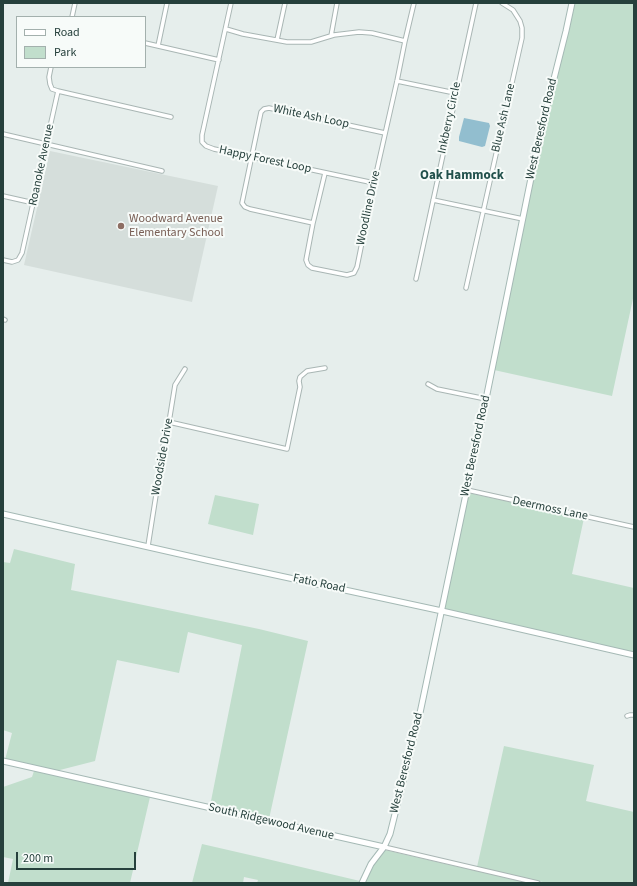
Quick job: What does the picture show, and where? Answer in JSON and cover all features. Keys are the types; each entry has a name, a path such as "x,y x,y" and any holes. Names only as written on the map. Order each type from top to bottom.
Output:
{"street":[{"path":"72,16 75,3"},
{"path":"158,46 167,3"},
{"name":"Happy Forest Loop","path":"232,3 202,135 202,142 206,146 214,149 374,183"},
{"path":"277,40 285,3"},
{"path":"331,36 337,3"},
{"name":"Woodline Drive","path":"325,173 306,260 308,265 312,268 347,275 354,273 357,267 414,3"},
{"name":"Inkberry Circle","path":"416,279 455,93 476,3"},
{"name":"Blue Ash Lane","path":"466,288 522,38 520,21 513,10 502,3"},
{"name":"West Beresford Road","path":"362,883 371,864 384,847 390,834 420,713 540,134 572,3"},
{"path":"226,29 243,34 287,42 311,42 342,33 359,32 372,33 405,41"},
{"path":"146,43 219,60"},
{"path":"51,68 49,77 50,84 52,88 58,91 171,117"},
{"path":"397,81 455,93"},
{"name":"Roanoke Avenue","path":"3,260 12,262 18,260 22,253 58,91"},
{"name":"White Ash Loop","path":"313,223 250,209 245,207 242,202 242,196 261,112 264,109 269,108 385,133"},
{"path":"3,134 162,171"},
{"path":"3,196 34,203"},
{"path":"432,200 523,219"},
{"path":"169,422 287,449 300,386 300,377 307,371 325,368"},
{"name":"Woodside Drive","path":"148,546 161,455 169,422 175,385 185,369"},
{"path":"428,384 437,389 486,399"},
{"name":"Deermoss Lane","path":"467,490 634,527"},
{"name":"Fatio Road","path":"3,514 634,655"},
{"path":"627,716 634,715"},
{"name":"South Ridgewood Avenue","path":"3,762 538,883"}],"shaded area":[{"name":"Woodward Avenue Elementary School","path":"50,151 218,186 192,302 24,265"}],"green space":[{"path":"575,3 634,3 634,294 612,396 494,370 542,134"},
{"path":"469,493 584,518 572,574 634,588 634,653 444,609"},
{"path":"215,495 259,504 253,535 208,524"},
{"path":"14,549 75,564 71,590 259,629 308,641 269,819 210,806 242,645 188,632 179,673 117,660 95,761 56,771 5,760 12,733 3,730 3,562 10,563"},
{"path":"504,746 594,765 586,801 634,812 634,883 547,883 477,867"},
{"path":"34,771 150,797 130,883 8,883 13,859 3,857 3,787 32,777"},
{"path":"202,844 360,881 359,883 257,883 258,880 244,877 243,883 192,883"},
{"path":"385,850 529,883 364,883 373,866"}],"water":[{"path":"464,118 489,123 490,126 485,146 482,147 459,141"}],"place":[{"name":"Woodward Avenue Elementary School","path":"121,226"}],"district":[{"name":"Oak Hammock","path":"462,176"}]}
